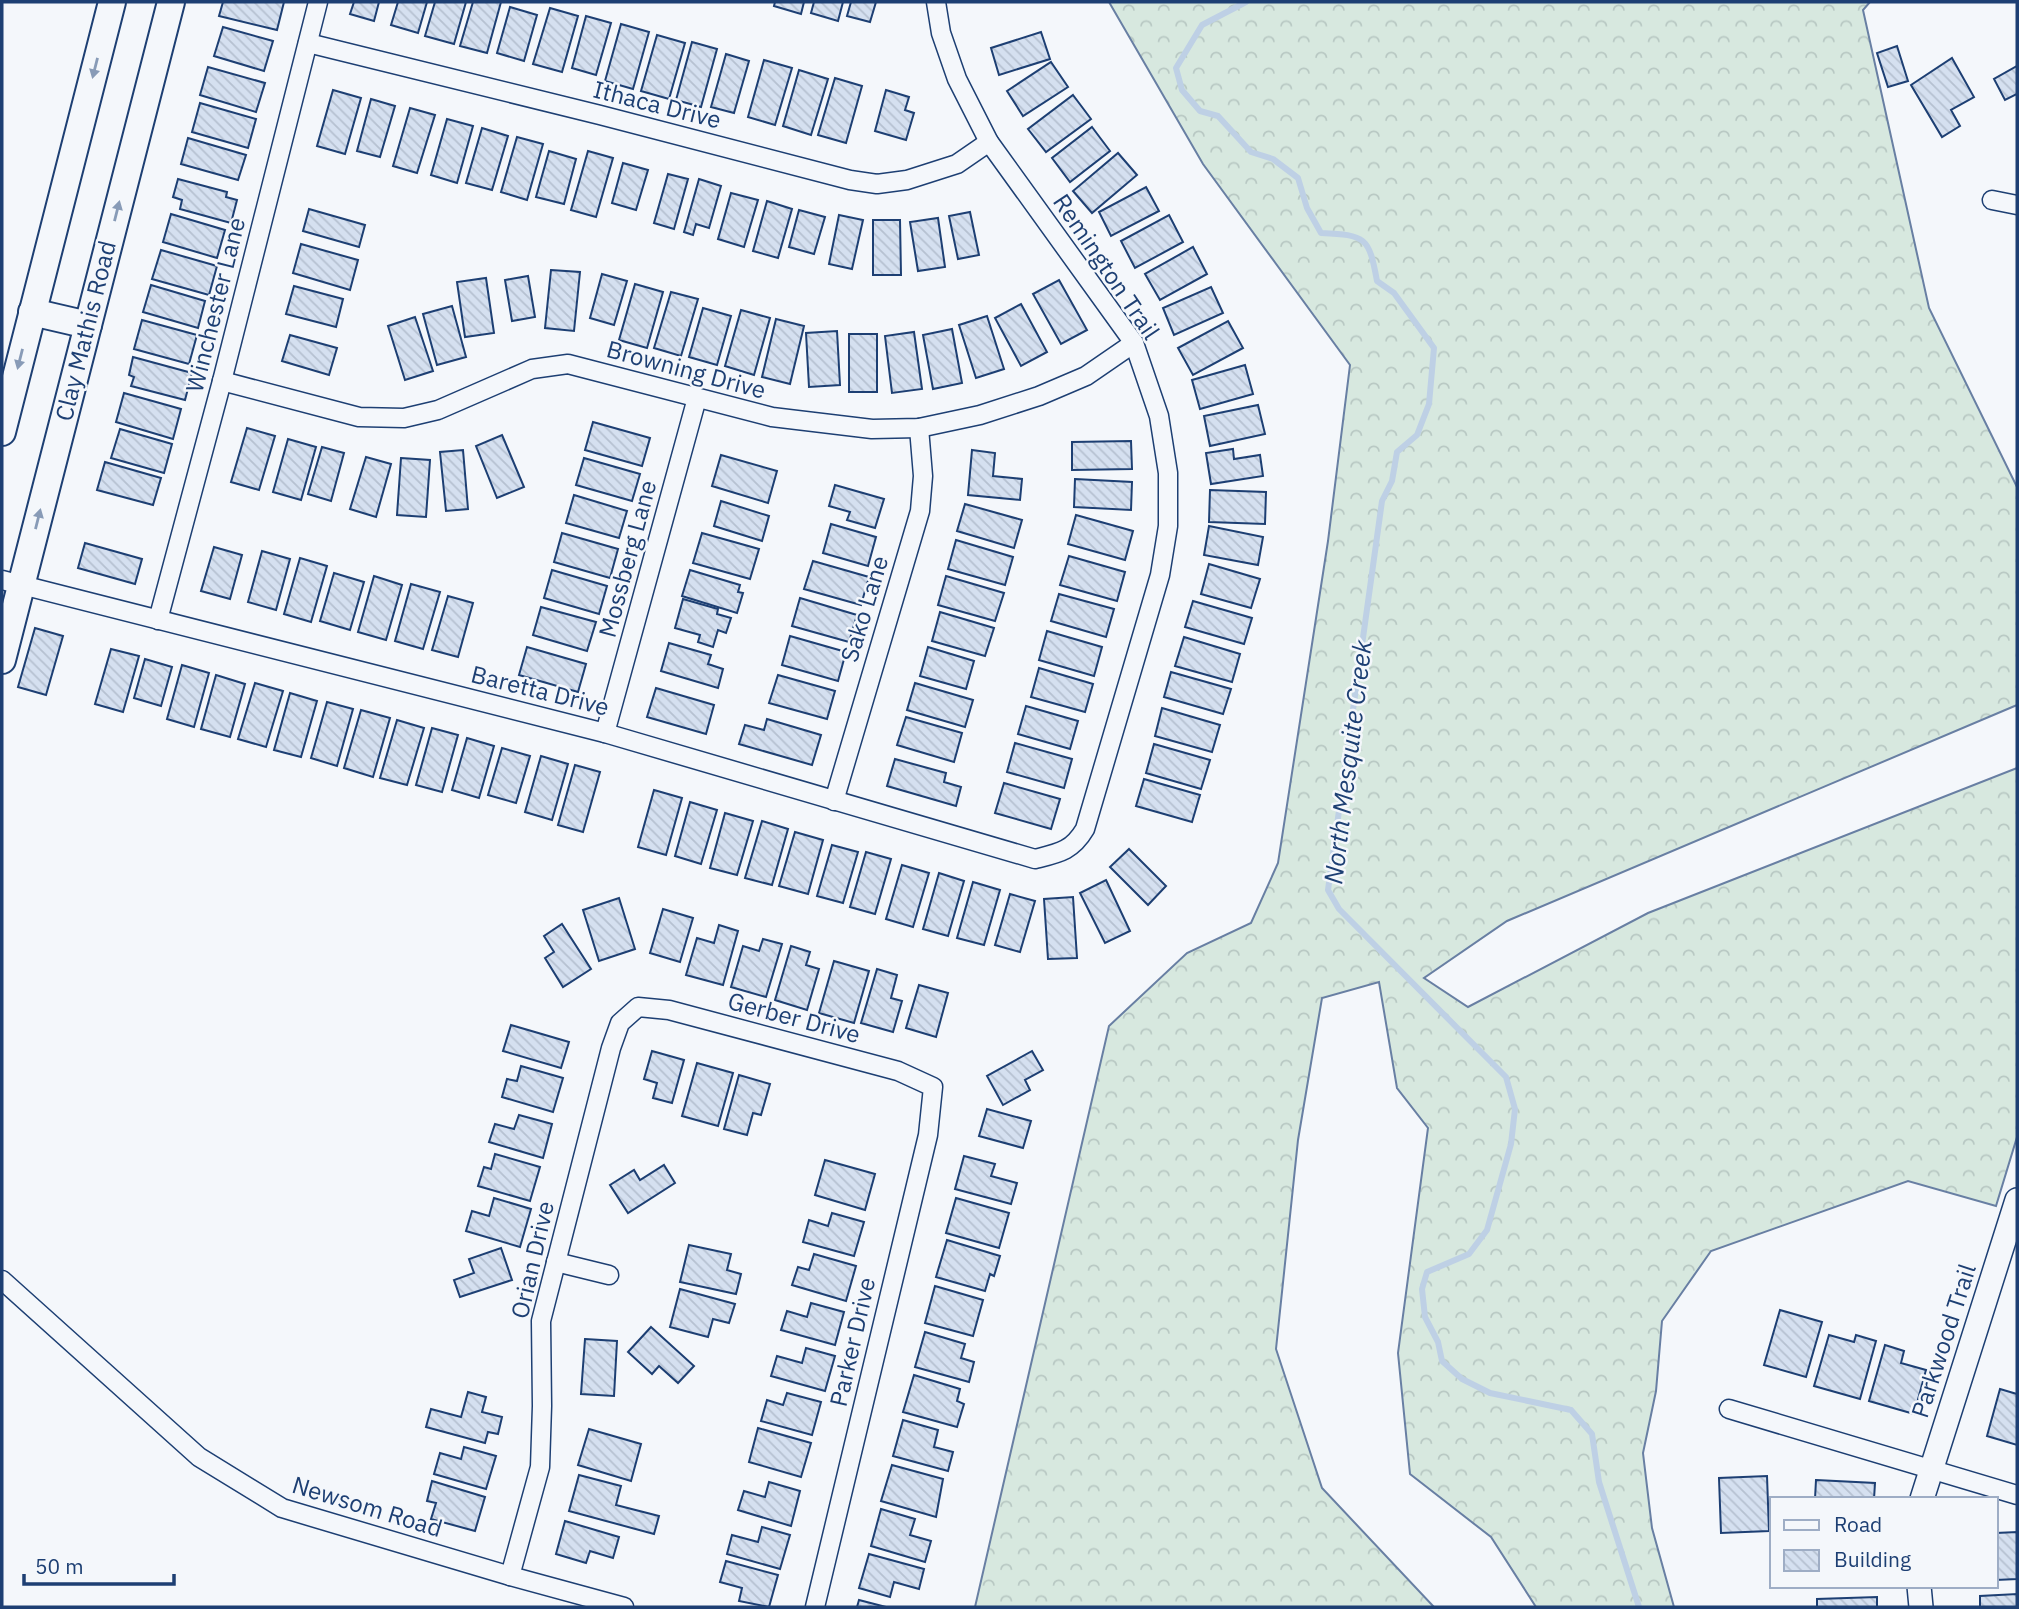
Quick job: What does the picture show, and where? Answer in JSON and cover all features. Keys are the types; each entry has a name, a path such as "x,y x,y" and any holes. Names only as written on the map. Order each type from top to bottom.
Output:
{"main road":[{"path":"2,432 113,2"},
{"name":"Clay Mathis Road","path":"2,660 12,582 88,325 171,2"},
{"path":"32,312 88,325"}],"street":[{"name":"Winchester Lane","path":"158,620 318,2"},
{"name":"Remington Trail","path":"936,2 941,33 957,79 989,142 1134,343 1159,416 1168,473 1168,526 1160,575 1084,829 1076,843 1061,853"},
{"name":"Ithaca Drive","path":"307,43 850,180 877,184 907,180 957,164 989,142"},
{"path":"1992,200 2017,205"},
{"name":"Browning Drive","path":"222,380 359,417 404,418 438,410 532,369 568,364 772,417 872,429 919,428 980,415 1039,396 1086,376 1134,343"},
{"name":"Mossberg Lane","path":"605,733 697,398"},
{"name":"Sako Lane","path":"834,801 920,510 923,476 919,428"},
{"name":"Baretta Drive","path":"12,582 605,733 1035,859 1061,853"},
{"name":"Gerber Drive","path":"638,1007 668,1010 898,1071 933,1087"},
{"name":"Orian Drive","path":"510,1576 540,1467 541,1321 611,1048 620,1023 638,1007"},
{"name":"Parker Drive","path":"814,1607 928,1135 933,1087"},
{"name":"Parkwood Trail","path":"1923,1497 2017,1200"},
{"path":"556,1262 609,1275"},
{"name":"Newsom Road","path":"2,1280 199,1457 282,1508 624,1607"},
{"path":"1729,1409 2017,1495"},
{"path":"1919,1588 1921,1607"}],"green space":[{"path":"1109,2 1870,2 1863,10 1929,308 2017,487 2017,705 1507,921 1424,978 1468,1007 1648,913 2017,768 2017,1137 1996,1206 1908,1181 1711,1251 1662,1321 1656,1391 1643,1453 1652,1528 1674,1607 1536,1607 1491,1537 1410,1474 1398,1353 1428,1128 1397,1088 1379,982 1322,998 1298,1140 1276,1349 1322,1488 1434,1607 975,1607 1109,1026 1187,953 1251,923 1278,863 1328,541 1350,365 1203,164"}],"building":[{"path":"223,2 284,2 277,30 219,16"},
{"path":"354,2 379,2 374,21 350,14"},
{"path":"398,2 427,2 418,33 391,25"},
{"path":"435,2 466,2 454,44 425,36"},
{"path":"473,2 501,2 487,53 460,46"},
{"path":"775,2 804,2 801,14 774,6"},
{"path":"814,2 843,2 838,21 811,13"},
{"path":"851,2 876,2 870,22 847,16"},
{"path":"510,7 537,15 524,61 497,53"},
{"path":"550,8 578,16 562,72 533,64"},
{"path":"586,16 611,23 596,75 572,68"},
{"path":"621,24 649,32 633,89 605,81"},
{"path":"223,27 273,41 264,71 214,56"},
{"path":"1041,32 1050,59 999,75 991,48"},
{"path":"657,35 685,43 669,99 641,91"},
{"path":"692,42 717,49 701,107 676,100"},
{"path":"1897,46 1908,81 1888,87 1877,53"},
{"path":"726,54 749,61 734,113 711,107"},
{"path":"1952,58 1974,97 1951,110 1960,126 1942,137 1911,85"},
{"path":"764,60 792,68 775,125 748,117"},
{"path":"1051,62 1068,87 1023,116 1007,91"},
{"path":"2017,66 2017,94 2005,100 1994,79"},
{"path":"208,67 265,83 256,112 200,95"},
{"path":"799,70 828,79 811,135 783,126"},
{"path":"835,78 862,86 846,143 818,135"},
{"path":"333,90 361,98 345,154 317,146"},
{"path":"886,90 909,97 905,110 914,113 906,140 875,131"},
{"path":"1073,95 1091,119 1046,152 1028,129"},
{"path":"371,99 395,106 380,157 357,151"},
{"path":"200,103 256,119 248,148 192,132"},
{"path":"410,108 435,115 417,173 393,166"},
{"path":"447,119 473,126 457,183 431,175"},
{"path":"1092,127 1110,151 1070,182 1052,158"},
{"path":"482,128 508,136 492,190 466,183"},
{"path":"517,137 543,144 527,200 501,192"},
{"path":"188,138 246,155 238,180 181,164"},
{"path":"549,151 576,159 564,204 536,197"},
{"path":"588,151 613,158 596,217 571,210"},
{"path":"1118,153 1137,175 1092,213 1073,191"},
{"path":"623,163 648,170 636,210 612,203"},
{"path":"668,174 688,179 674,229 654,223"},
{"path":"178,179 227,192 226,197 237,200 231,223 180,209 182,200 173,197"},
{"path":"699,179 721,186 709,228 696,224 693,235 684,232"},
{"path":"1146,187 1159,211 1111,236 1099,212"},
{"path":"731,193 758,200 744,247 718,239"},
{"path":"767,201 792,209 778,258 753,251"},
{"path":"309,209 365,225 359,247 303,231"},
{"path":"799,210 825,217 814,254 789,247"},
{"path":"970,212 979,255 958,259 949,216"},
{"path":"171,214 225,230 217,258 163,242"},
{"path":"839,215 863,220 852,269 829,264"},
{"path":"1169,215 1183,242 1135,268 1121,241"},
{"path":"938,218 945,267 918,271 910,222"},
{"path":"873,220 900,220 901,275 873,275"},
{"path":"301,244 358,260 350,290 293,273"},
{"path":"1193,247 1207,274 1160,300 1145,274"},
{"path":"161,250 217,266 209,295 152,279"},
{"path":"551,270 580,272 574,331 545,328"},
{"path":"602,274 627,281 614,325 590,318"},
{"path":"528,276 535,317 512,321 505,280"},
{"path":"486,278 494,333 465,337 457,282"},
{"path":"1059,280 1087,330 1061,344 1033,294"},
{"path":"635,284 663,292 647,348 619,340"},
{"path":"151,285 205,301 198,328 143,312"},
{"path":"294,286 343,299 336,327 286,314"},
{"path":"1211,287 1223,313 1174,335 1163,308"},
{"path":"671,292 698,299 681,356 654,348"},
{"path":"1021,304 1047,352 1021,366 995,318"},
{"path":"452,306 466,357 437,365 423,314"},
{"path":"703,308 731,316 717,365 689,357"},
{"path":"741,310 770,318 754,375 725,366"},
{"path":"987,316 1004,369 976,378 959,325"},
{"path":"415,317 433,371 405,380 388,326"},
{"path":"776,319 804,326 790,384 762,377"},
{"path":"142,320 197,335 189,364 134,349"},
{"path":"1228,321 1243,348 1193,375 1178,348"},
{"path":"952,329 962,383 933,389 923,335"},
{"path":"837,331 840,385 809,387 806,333"},
{"path":"914,332 922,389 892,393 885,336"},
{"path":"849,334 877,334 877,392 849,392"},
{"path":"290,335 337,348 329,375 282,361"},
{"path":"133,357 192,373 185,400 131,386 134,377 129,375"},
{"path":"1245,365 1253,394 1200,409 1192,380"},
{"path":"124,393 181,409 173,439 116,422"},
{"path":"1258,405 1265,434 1210,446 1204,416"},
{"path":"593,422 650,438 642,466 585,450"},
{"path":"247,428 275,436 259,490 231,482"},
{"path":"120,429 172,444 164,473 111,458"},
{"path":"502,435 524,487 497,498 476,446"},
{"path":"288,439 316,447 301,500 273,492"},
{"path":"1131,441 1132,469 1072,470 1072,442"},
{"path":"322,447 344,453 331,501 308,494"},
{"path":"1233,449 1234,459 1260,455 1263,476 1211,484 1206,453"},
{"path":"463,450 468,509 446,511 440,452"},
{"path":"972,450 995,453 993,476 1022,479 1020,500 968,495"},
{"path":"721,455 777,471 768,503 712,486"},
{"path":"366,457 391,464 376,517 350,509"},
{"path":"401,458 430,460 426,517 397,515"},
{"path":"584,458 640,474 632,501 576,485"},
{"path":"105,462 161,478 153,505 97,490"},
{"path":"1075,479 1132,482 1131,510 1074,507"},
{"path":"835,485 884,499 875,528 847,520 850,512 829,506"},
{"path":"1210,490 1266,492 1265,524 1209,522"},
{"path":"574,495 627,511 619,538 566,523"},
{"path":"721,501 769,516 762,541 714,526"},
{"path":"965,504 1022,520 1014,548 957,531"},
{"path":"1076,515 1133,531 1125,560 1068,544"},
{"path":"831,524 876,537 868,566 823,553"},
{"path":"1209,526 1263,537 1258,565 1204,555"},
{"path":"562,533 618,549 610,578 554,562"},
{"path":"702,533 759,549 750,579 693,563"},
{"path":"956,540 1013,557 1005,585 948,569"},
{"path":"85,543 142,559 135,584 78,568"},
{"path":"214,547 242,555 230,599 201,591"},
{"path":"262,551 290,559 276,610 248,602"},
{"path":"1069,556 1125,572 1117,601 1060,585"},
{"path":"300,558 327,566 311,622 284,614"},
{"path":"813,561 869,577 861,605 804,589"},
{"path":"1209,564 1260,579 1251,608 1201,594"},
{"path":"552,570 607,586 599,614 544,598"},
{"path":"690,570 740,585 738,592 743,593 737,613 682,596"},
{"path":"334,573 364,582 350,630 320,621"},
{"path":"374,576 402,585 386,640 358,632"},
{"path":"946,576 1004,593 995,621 938,605"},
{"path":"411,584 440,592 423,649 395,641"},
{"path":"1059,594 1114,609 1106,637 1051,621"},
{"path":"448,596 473,603 458,657 432,650"},
{"path":"800,598 857,615 849,642 792,626"},
{"path":"683,599 718,609 717,614 731,618 726,633 718,630 713,647 698,642 700,635 675,628"},
{"path":"1193,601 1252,618 1244,644 1185,627"},
{"path":"541,607 596,622 587,651 533,635"},
{"path":"940,612 994,628 985,656 932,641"},
{"path":"35,628 63,636 46,695 18,687"},
{"path":"1047,631 1102,647 1094,676 1039,660"},
{"path":"790,636 846,652 838,681 782,665"},
{"path":"1184,637 1240,654 1232,682 1175,666"},
{"path":"669,643 711,655 708,664 723,669 718,688 661,671"},
{"path":"527,647 586,664 578,692 519,675"},
{"path":"928,647 974,661 966,689 920,676"},
{"path":"111,649 139,656 123,712 95,704"},
{"path":"145,659 172,667 161,706 134,698"},
{"path":"182,665 209,673 194,727 167,719"},
{"path":"1039,668 1093,684 1085,712 1031,697"},
{"path":"1171,672 1231,689 1223,714 1164,697"},
{"path":"216,675 245,684 230,737 201,729"},
{"path":"778,675 835,691 827,719 769,703"},
{"path":"255,683 283,691 266,747 238,739"},
{"path":"915,683 973,700 965,727 907,710"},
{"path":"656,688 714,705 706,734 647,717"},
{"path":"290,693 317,701 301,757 274,750"},
{"path":"327,702 353,709 337,766 311,758"},
{"path":"1026,706 1078,721 1070,749 1018,734"},
{"path":"1162,708 1220,725 1212,752 1155,736"},
{"path":"361,710 390,718 373,777 344,768"},
{"path":"906,717 962,733 954,762 897,745"},
{"path":"767,719 821,735 812,765 739,744 745,725 764,730"},
{"path":"397,720 424,728 407,785 380,778"},
{"path":"432,728 458,735 442,792 416,785"},
{"path":"467,738 494,746 479,798 452,790"},
{"path":"1015,743 1072,759 1064,788 1007,772"},
{"path":"1154,744 1210,760 1201,789 1146,773"},
{"path":"502,748 530,756 516,803 488,795"},
{"path":"541,756 568,764 552,820 525,812"},
{"path":"895,759 946,773 944,782 961,787 956,806 887,786"},
{"path":"575,765 600,772 583,832 558,825"},
{"path":"1144,779 1200,795 1192,822 1136,806"},
{"path":"1004,783 1060,799 1051,829 995,813"},
{"path":"654,790 682,798 666,855 638,847"},
{"path":"690,802 717,810 701,864 675,856"},
{"path":"725,813 753,821 737,875 710,868"},
{"path":"762,821 788,829 772,885 745,878"},
{"path":"795,832 823,840 808,894 779,886"},
{"path":"832,845 858,852 843,903 817,896"},
{"path":"1129,849 1166,886 1148,905 1110,867"},
{"path":"866,852 891,859 875,914 850,907"},
{"path":"902,865 929,873 913,927 886,919"},
{"path":"939,873 964,881 948,936 923,929"},
{"path":"1106,880 1130,931 1105,943 1080,893"},
{"path":"973,882 1000,890 984,945 957,938"},
{"path":"1010,894 1035,901 1020,952 995,945"},
{"path":"1073,897 1077,958 1048,959 1044,899"},
{"path":"619,898 635,949 599,961 583,910"},
{"path":"663,909 693,918 680,962 650,953"},
{"path":"562,924 591,969 563,987 545,958 554,952 544,936"},
{"path":"719,925 738,931 723,985 686,975 697,938 714,943"},
{"path":"763,939 782,944 766,997 731,987 743,946 759,951"},
{"path":"791,946 810,952 806,965 819,969 807,1010 775,1000"},
{"path":"834,961 869,971 854,1023 819,1013"},
{"path":"877,969 897,975 891,998 902,1001 893,1032 861,1023"},
{"path":"919,985 948,993 936,1037 906,1028"},
{"path":"511,1025 569,1042 561,1068 503,1051"},
{"path":"652,1051 684,1060 672,1103 653,1098 657,1083 644,1079"},
{"path":"1032,1051 1043,1070 1025,1080 1030,1090 1003,1105 987,1076"},
{"path":"697,1063 733,1073 718,1126 682,1116"},
{"path":"521,1066 563,1078 553,1112 502,1097 507,1079 517,1081"},
{"path":"739,1075 770,1084 761,1115 753,1113 747,1135 724,1129"},
{"path":"987,1109 1031,1121 1023,1148 979,1136"},
{"path":"519,1115 552,1124 543,1158 489,1142 495,1124 514,1129"},
{"path":"495,1154 540,1167 530,1201 478,1186 484,1167 491,1169"},
{"path":"964,1156 995,1164 991,1176 1017,1183 1011,1204 955,1189"},
{"path":"825,1160 875,1174 865,1210 815,1195"},
{"path":"664,1165 675,1183 628,1213 610,1185 634,1170 640,1180"},
{"path":"494,1198 531,1209 520,1247 466,1231 472,1211 489,1216"},
{"path":"956,1198 1009,1213 999,1248 946,1233"},
{"path":"832,1213 864,1222 854,1256 803,1242 809,1220 828,1226"},
{"path":"947,1240 1000,1256 994,1276 990,1274 985,1291 936,1277"},
{"path":"689,1245 731,1254 727,1270 741,1274 736,1294 680,1282"},
{"path":"501,1248 512,1280 460,1297 454,1280 474,1273 469,1259"},
{"path":"814,1254 856,1266 846,1301 792,1285 798,1267 809,1270"},
{"path":"935,1286 983,1300 973,1336 925,1323"},
{"path":"680,1289 735,1304 729,1323 713,1319 708,1337 670,1327"},
{"path":"811,1303 844,1312 835,1345 781,1330 787,1311 807,1317"},
{"path":"1780,1310 1822,1322 1806,1377 1764,1365"},
{"path":"651,1327 694,1366 678,1383 659,1366 652,1374 628,1352"},
{"path":"925,1332 965,1344 961,1358 974,1362 969,1382 915,1367"},
{"path":"1829,1335 1854,1342 1856,1335 1876,1341 1860,1399 1814,1386"},
{"path":"585,1339 617,1341 614,1396 581,1394"},
{"path":"1885,1345 1904,1351 1901,1363 1926,1370 1914,1414 1869,1401"},
{"path":"806,1348 835,1356 825,1391 771,1376 777,1356 802,1363"},
{"path":"914,1375 960,1389 957,1401 964,1404 957,1427 903,1412"},
{"path":"2000,1389 2017,1394 2017,1445 1987,1436"},
{"path":"468,1392 486,1397 482,1412 502,1417 498,1434 488,1432 485,1443 426,1427 431,1409 461,1417"},
{"path":"787,1393 821,1402 812,1435 761,1421 767,1400 783,1405"},
{"path":"903,1420 938,1430 934,1447 953,1452 948,1471 893,1456"},
{"path":"758,1428 811,1443 801,1477 749,1462"},
{"path":"589,1429 641,1444 631,1481 578,1465"},
{"path":"464,1447 496,1456 486,1489 434,1474 440,1453 461,1459"},
{"path":"892,1465 943,1479 936,1517 881,1501"},
{"path":"579,1475 621,1486 616,1505 659,1516 654,1534 569,1511"},
{"path":"1767,1476 1769,1531 1721,1533 1719,1478"},
{"path":"1816,1480 1875,1483 1874,1497 1815,1497"},
{"path":"432,1481 485,1497 475,1531 431,1519 436,1503 427,1501"},
{"path":"769,1482 800,1491 791,1526 738,1510 744,1491 765,1497"},
{"path":"881,1509 915,1519 910,1535 931,1541 925,1562 871,1546"},
{"path":"565,1521 619,1537 613,1558 590,1551 586,1563 556,1554"},
{"path":"762,1527 790,1535 780,1569 727,1554 732,1535 758,1542"},
{"path":"2017,1532 2017,1579 1998,1580 1998,1533"},
{"path":"869,1554 924,1569 919,1589 894,1582 890,1597 859,1588"},
{"path":"726,1561 778,1575 769,1607 739,1601 742,1588 720,1582"},
{"path":"2017,1594 2017,1607 1980,1607 1980,1596"},
{"path":"1877,1597 1877,1607 1817,1607 1817,1599"},
{"path":"859,1600 886,1607 857,1607"}],"waterway":[{"name":"North Mesquite Creek","path":"1246,2 1202,25 1176,68 1182,90 1200,111 1218,116 1251,152 1273,159 1298,178 1307,208 1321,233 1348,235 1363,241 1371,255 1377,281 1394,293 1434,348 1429,404 1417,435 1397,452 1392,481 1382,501 1328,890 1339,909 1506,1077 1515,1109 1511,1144 1487,1230 1469,1254 1427,1272 1422,1289 1425,1317 1438,1342 1442,1361 1462,1379 1490,1393 1571,1410 1592,1434 1599,1482 1639,1607"}]}
